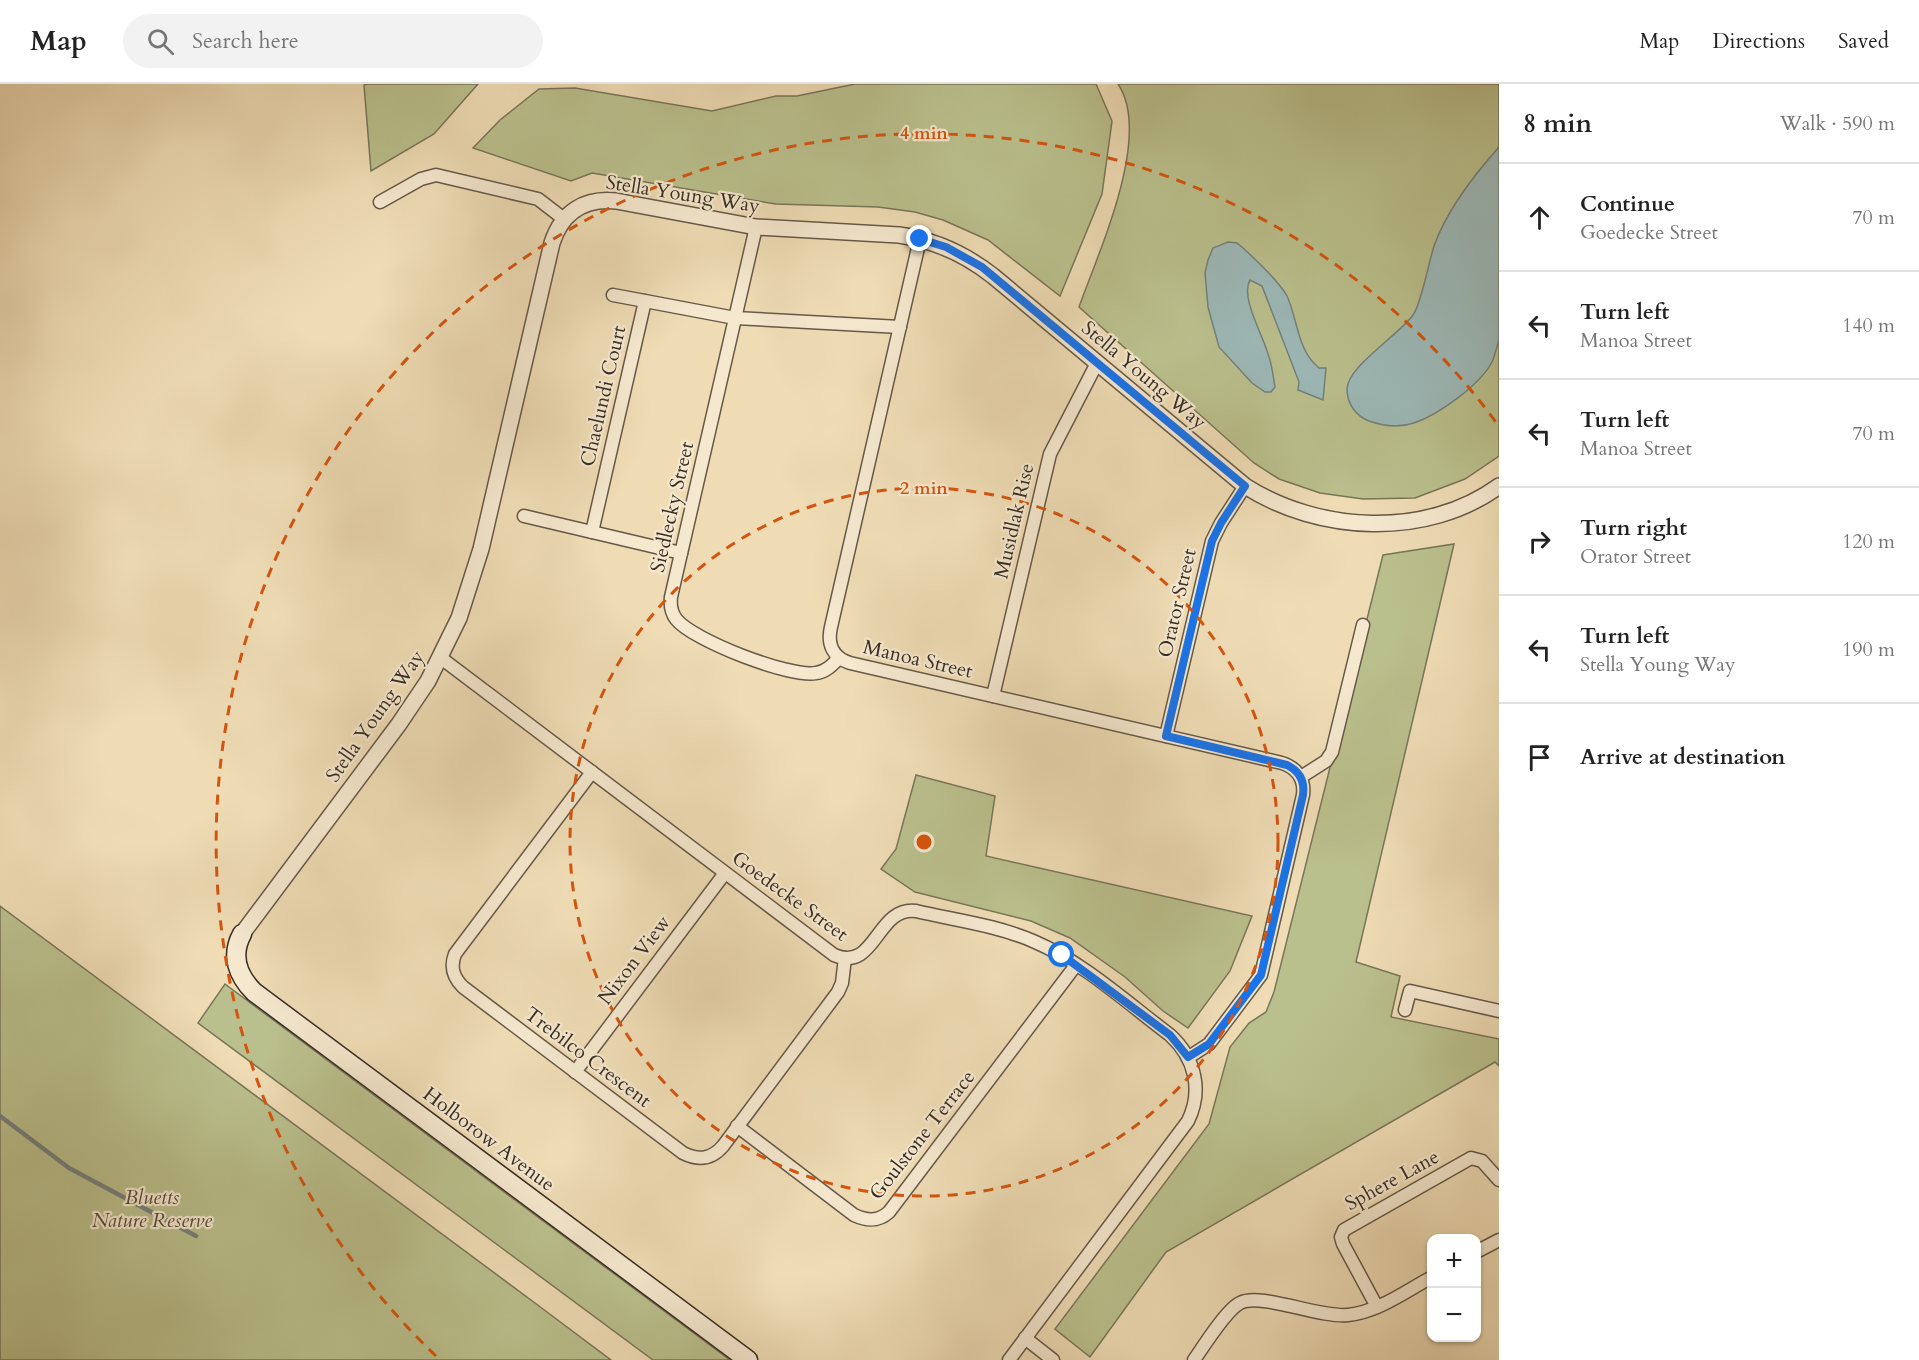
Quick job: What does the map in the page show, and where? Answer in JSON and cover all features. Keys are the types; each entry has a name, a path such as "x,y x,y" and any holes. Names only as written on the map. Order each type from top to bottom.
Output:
{"main road":[{"name":"Holborow Avenue","path":"242,934 236,948 236,964 243,979 254,992 748,1360"}],"street":[{"path":"380,202 424,177 436,175 538,199 564,219"},
{"name":"Stella Young Way","path":"242,934 404,717 441,658 459,618 475,573 552,243 564,219 583,204 607,200 756,227 888,234 920,239 952,250 982,267 1245,486 1268,500 1300,512 1351,521 1387,523 1437,516 1468,505 1498,489"},
{"name":"Siedlecky Street","path":"756,227 670,605 675,617 684,627 742,657 806,673 823,671 839,658"},
{"name":"Manoa Street","path":"920,239 830,632 830,644 839,658 853,664 1282,763 1294,768 1301,777"},
{"name":"Chaelundi Court","path":"592,532 645,301 613,295"},
{"path":"645,301 735,318 900,327"},
{"name":"Musidlak Rise","path":"993,696 1050,454 1097,363"},
{"name":"Orator Street","path":"1166,736 1212,541 1245,486"},
{"path":"524,516 681,552"},
{"path":"1188,1057 1209,1044 1261,975 1303,795 1301,777 1326,761 1332,752 1363,625"},
{"name":"Goedecke Street","path":"441,658 831,953 845,958 862,953 891,918 898,913 911,910 1015,934 1047,947 1076,965 1170,1035 1188,1057 1195,1076 1196,1095 1188,1121 1008,1360"},
{"name":"Trebilco Crescent","path":"591,772 458,950 452,966 456,980 463,987 683,1154 705,1158 716,1154 838,992 842,983 845,958"},
{"name":"Nixon View","path":"575,1072 725,873"},
{"name":"Goulstone Terrace","path":"737,1126 854,1215 867,1220 883,1217 1076,965"},
{"path":"1405,1010 1410,991 1499,1011"},
{"name":"Sphere Lane","path":"1377,1307 1342,1244 1341,1237 1344,1230 1471,1158 1482,1161 1499,1180"},
{"path":"1481,1249 1499,1240"},
{"path":"1194,1360 1234,1307 1245,1300 1259,1300 1329,1316 1350,1315 1377,1307 1427,1279"},
{"path":"1025,1338 1053,1360"}],"green space":[{"path":"478,84 434,134 371,171 364,85"},
{"path":"855,84 1096,84 1112,121 1102,194 1060,296 988,240 943,220 915,212 878,207 776,204 592,173 571,181 473,148 500,120 539,89 575,88 712,111 776,96 797,96"},
{"path":"1118,84 1499,84 1499,456 1465,479 1415,498 1363,499 1320,493 1279,479 1254,463 1079,307 1109,226 1126,163 1129,133 1127,106"},
{"path":"1454,544 1356,962 1400,976 1391,1017 1499,1039 1499,1066 1495,1062 1166,1252 1090,1357 1055,1329 1209,1124 1230,1047 1249,1023 1266,1012 1274,992 1383,555"},
{"path":"916,775 995,796 986,856 1252,916 1230,971 1188,1028 1163,1011 1125,977 1070,938 1031,921 915,892 881,869 896,849"},
{"name":"Bluetts Nature Reserve","path":"0,906 539,1306 611,1360 0,1360"},
{"path":"225,984 730,1360 653,1360 198,1023"}],"water":[{"path":"1499,147 1499,340 1492,362 1478,380 1458,398 1424,419 1408,425 1391,426 1364,419 1356,413 1349,400 1347,389 1350,380 1365,361 1413,315 1422,293 1434,246 1446,219 1471,181"},
{"path":"1228,242 1237,243 1243,248 1284,291 1291,305 1306,353 1319,368 1326,368 1323,400 1298,390 1299,382 1262,286 1250,280 1248,296 1269,358 1275,387 1271,392 1265,392 1252,383 1219,347 1208,307 1205,273 1213,248"}],"waterway":[{"path":"0,1116 69,1168 196,1236"}],"route":[{"path":"920,239 946,247 982,267 1245,486 1212,541 1166,736 1290,766 1299,774 1303,782 1304,791 1261,975 1209,1044 1188,1057 1170,1035 1062,955"}]}
